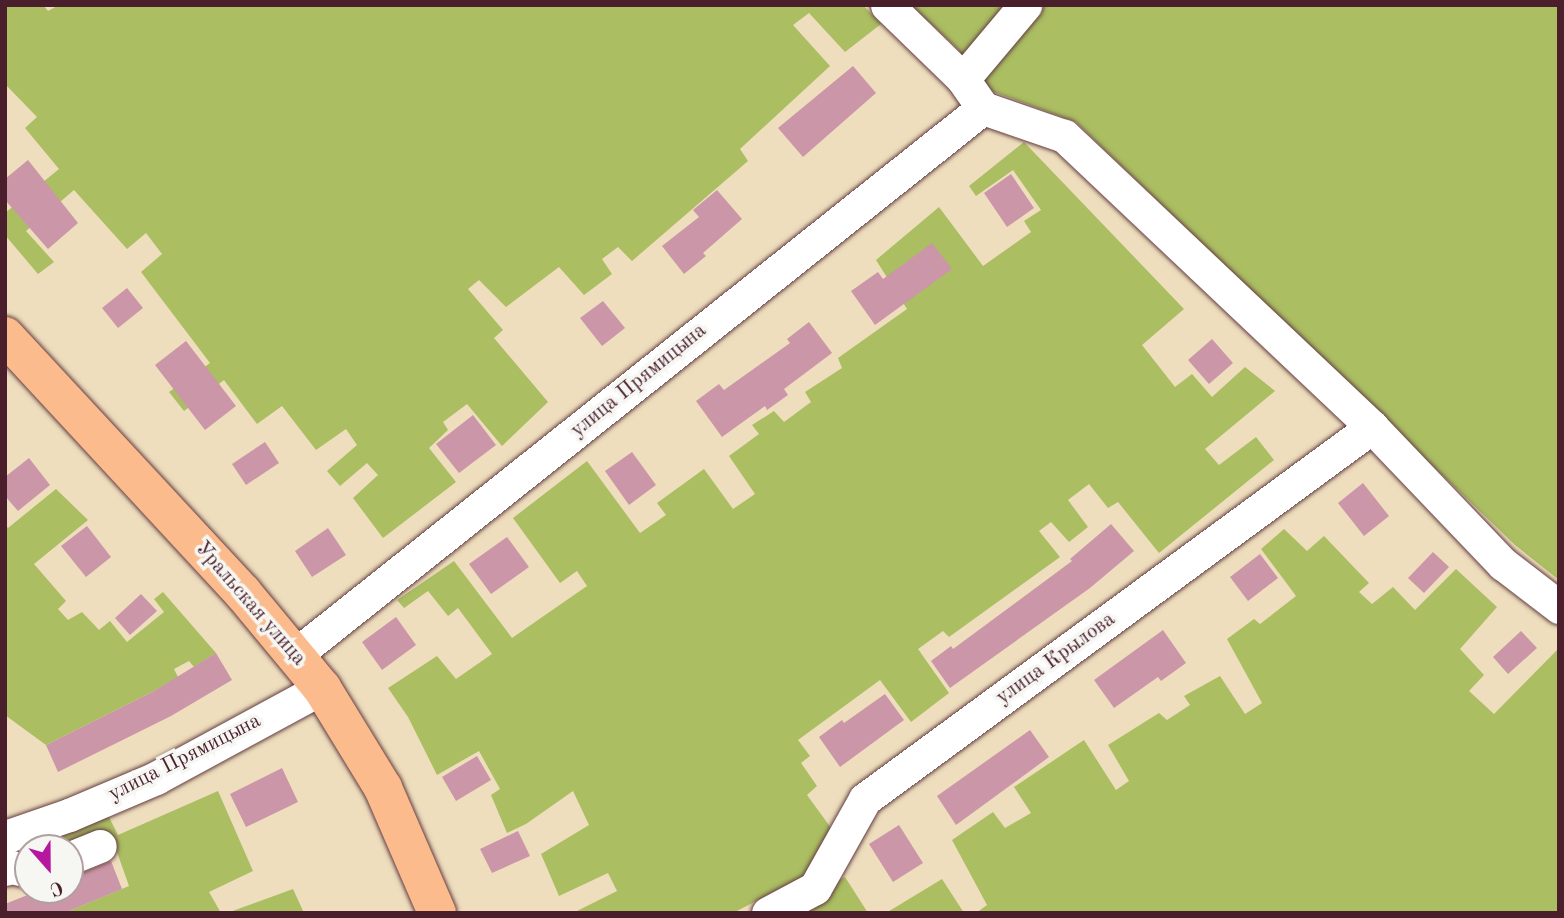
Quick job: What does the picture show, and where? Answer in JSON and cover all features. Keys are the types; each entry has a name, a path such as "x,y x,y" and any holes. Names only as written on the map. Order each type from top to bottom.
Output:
{"main road":[{"name":"Уральская улица","path":"5,336 243,593 322,688 383,788 438,913"}],"street":[{"path":"887,5 963,79 983,108 1064,136 1372,427 1503,564 1559,607"},
{"path":"963,79 1025,5"},
{"name":"улица Прямицына","path":"295,655 983,108"},
{"name":"улица Крылова","path":"768,913 815,888 864,799 1372,427"},
{"name":"улица Прямицына","path":"5,837 69,815 156,778 322,688"}],"green space":[{"path":"5,5 43,5 48,11 59,5 863,5 881,24 845,52 809,13 793,25 830,66 740,149 748,161 632,261 618,247 602,259 612,274 584,295 559,267 506,307 479,280 468,289 503,330 494,338 548,402 502,446 467,404 443,422 448,430 429,448 456,482 383,538 353,498 378,475 367,463 340,486 327,471 357,445 346,429 316,450 282,406 257,424 224,380 184,411 169,392 210,363 141,272 162,254 146,233 127,249 74,190 26,231 54,262 38,274 5,235 5,213 59,169 25,128 37,117 5,84"},
{"path":"911,5 1559,5 1559,580 1515,545 1076,122 986,89 958,49"},
{"path":"1024,142 1184,309 1142,345 1175,387 1192,374 1212,397 1245,367 1275,391 1205,449 1219,465 1256,437 1274,460 1159,553 1118,502 1108,508 1089,484 1068,500 1088,527 1069,542 1051,522 1039,531 1060,557 949,637 943,631 918,649 949,693 911,722 880,680 798,740 810,756 801,763 817,786 807,795 834,832 809,874 733,913 573,913 617,891 608,873 559,896 541,854 589,825 573,791 526,824 507,833 491,795 500,789 479,751 437,775 408,717 388,688 437,656 456,679 492,654 458,608 448,616 428,591 404,608 397,600 454,561 512,638 587,586 577,571 560,583 513,518 587,461 640,533 666,515 657,503 704,469 733,509 755,494 729,456 759,434 752,425 774,411 784,422 811,402 805,392 842,368 838,358 907,309 876,260 939,207 983,266 1031,232 1024,221 1041,210 1013,170 976,196 969,186"},
{"path":"56,489 88,520 34,564 66,601 58,609 68,620 82,612 99,630 110,621 127,642 164,612 154,599 163,592 216,653 194,667 189,661 174,669 178,677 46,745 5,715 5,525 8,528"},
{"path":"1284,529 1307,551 1324,536 1369,583 1359,592 1372,604 1393,587 1415,610 1456,569 1497,607 1460,649 1484,675 1469,691 1494,714 1559,648 1559,913 976,913 987,905 952,840 993,812 1005,828 1031,813 1014,787 1084,740 1116,790 1129,781 1108,745 1159,713 1167,720 1190,705 1184,696 1220,676 1245,714 1262,703 1227,639 1254,619 1260,624 1296,596 1261,549"},
{"path":"218,791 253,871 209,892 221,913 64,913 129,886 112,838 84,843 84,834 49,834 107,813 118,835"},
{"path":"845,877 868,913 785,913"},
{"path":"942,879 964,913 886,913"},
{"path":"293,889 304,913 227,913"}],"building":[{"path":"853,66 876,93 803,157 778,128"},
{"path":"28,160 78,223 48,249 5,200 5,179"},
{"path":"1011,174 1034,208 1007,227 984,193"},
{"path":"717,190 742,219 703,253 706,256 684,274 662,246 699,217 693,210"},
{"path":"932,243 952,269 875,325 851,291 878,272 883,279"},
{"path":"127,288 143,308 118,328 102,308"},
{"path":"603,301 625,328 602,346 580,318"},
{"path":"809,322 832,353 784,389 788,395 767,410 765,406 722,437 696,401 719,384 724,390 790,343 787,339"},
{"path":"1212,339 1233,363 1209,384 1188,360"},
{"path":"186,341 236,406 205,430 155,365"},
{"path":"473,415 496,445 459,473 436,444"},
{"path":"265,442 279,463 246,485 232,464"},
{"path":"632,452 656,485 629,505 605,471"},
{"path":"29,458 50,485 18,511 5,496 5,477"},
{"path":"1363,483 1389,516 1364,536 1338,503"},
{"path":"1111,524 1134,551 1090,588 950,688 931,661 951,646 953,649 1072,561 1070,559"},
{"path":"87,526 111,557 86,577 61,546"},
{"path":"328,528 346,555 312,577 295,551"},
{"path":"507,537 529,567 491,594 469,564"},
{"path":"1433,552 1449,567 1424,593 1408,578"},
{"path":"1260,554 1278,578 1248,601 1230,577"},
{"path":"141,594 157,611 130,635 115,618"},
{"path":"396,617 416,645 382,670 362,642"},
{"path":"1163,630 1186,663 1161,681 1158,677 1114,708 1094,680"},
{"path":"1521,631 1537,648 1508,674 1493,657"},
{"path":"216,653 232,680 171,716 58,772 46,745 154,691"},
{"path":"885,694 904,720 840,767 819,737"},
{"path":"1030,730 1049,757 956,825 937,796"},
{"path":"477,756 491,780 456,801 442,777"},
{"path":"282,768 298,802 246,827 230,794"},
{"path":"899,825 923,863 893,882 869,844"},
{"path":"518,831 530,856 492,873 480,849"},
{"path":"111,861 122,889 64,913 5,913 5,904 14,900 14,904 84,904 84,872"}]}
